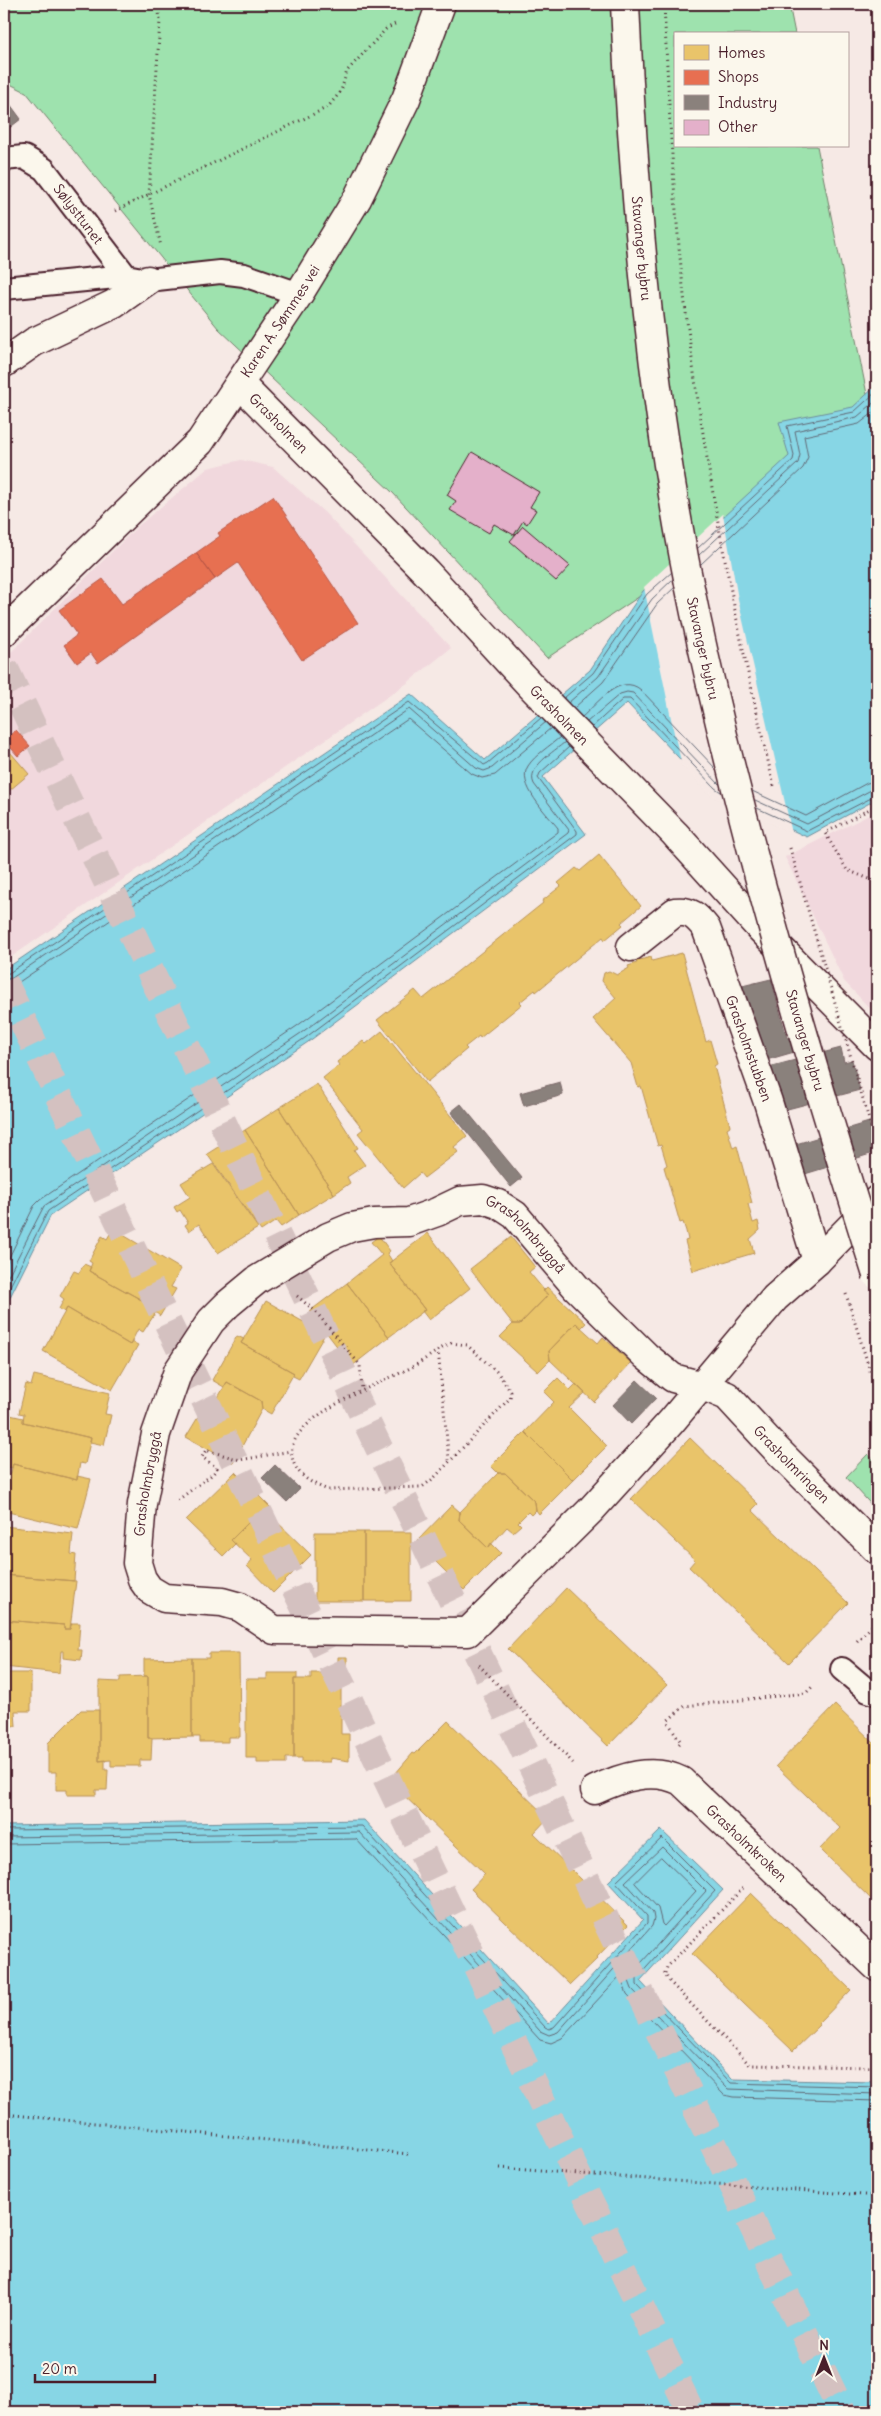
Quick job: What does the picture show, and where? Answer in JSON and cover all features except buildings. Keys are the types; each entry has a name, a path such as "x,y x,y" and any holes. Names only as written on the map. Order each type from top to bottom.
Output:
{"street":[{"name":"Karen A. Sømmes vei","path":"4,632 200,442 299,294 356,198 406,99 440,4"},
{"name":"Stavanger bybru","path":"625,4 630,111 650,320 662,421 695,611 724,739 772,929 877,1275"},
{"path":"4,363 34,342 114,304 147,278"},
{"name":"Grasholmen","path":"240,384 426,572 530,685 675,834 759,927 877,1046"},
{"name":"Grasholmstubben","path":"631,947 675,912 684,911 694,915 706,928 768,1102 817,1261"},
{"name":"Grasholmbryggå","path":"468,1632 274,1630 240,1607 222,1602 164,1598 146,1584 137,1563 138,1538 142,1504 156,1434 178,1371 211,1321 257,1280 328,1237 352,1227 374,1223 409,1222 460,1201 483,1200 498,1204 515,1215 576,1287 646,1356 673,1378 703,1386"},
{"path":"468,1632 590,1511 703,1386 775,1298 817,1261 877,1200"},
{"name":"Grasholmringen","path":"703,1386 727,1396 775,1448 877,1550"},
{"name":"Grasholmkroken","path":"595,1790 627,1777 644,1774 672,1776 681,1781 877,1967"}],"lane":[{"name":"Sølysttunet","path":"4,158 24,157 39,165 91,229 147,278"},
{"path":"4,288 206,273 236,274 299,294"},
{"path":"842,1669 868,1691 877,1694"}],"path":[{"path":"147,278 149,194 160,20 158,4"},
{"path":"664,4 677,208 690,339 716,514 733,604 776,791"},
{"path":"91,229 127,204 328,107 341,91 347,71 386,29 403,21"},
{"path":"877,805 825,833 847,870 877,882"},
{"path":"790,846 877,1147"},
{"path":"299,1299 315,1311 360,1365 362,1390"},
{"path":"451,1343 466,1344 498,1373 511,1392 510,1398 434,1478 418,1488 328,1490 298,1473 294,1466 291,1451 294,1441 303,1428 347,1398 413,1367 438,1350 451,1343"},
{"path":"438,1350 449,1461"},
{"path":"217,1468 202,1457 206,1450 240,1460 291,1451"},
{"path":"851,1647 877,1621"},
{"path":"468,1632 473,1658 532,1718 595,1790"},
{"path":"681,1742 667,1721 685,1706 806,1693 819,1680"},
{"path":"768,1864 667,1967 665,1973 668,1980 750,2065 877,2066"},
{"path":"4,2114 409,2154"},
{"path":"500,2168 877,2196"}],"shaded area":[{"path":"241,460 273,467 325,513 451,648 406,684 4,962 4,659 138,526 208,468"},
{"path":"877,811 877,1016 844,981 785,857"}],"green space":[{"path":"4,4 789,4 795,32 674,32 674,148 817,148 876,439 547,658 392,492 218,328 26,92 4,81"},
{"path":"868,1454 877,1464 877,1511 846,1477"}],"water":[{"path":"877,385 877,799 807,837 712,793 627,703 543,777 586,834 308,1042 51,1215 4,1309 4,970 411,694 485,760 590,670 643,591 789,456 779,422 853,407"},
{"path":"364,1820 549,2024 643,1920 608,1882 661,1830 723,1890 640,1981 732,2079 877,2082 877,2412 4,2412 4,1826"}],"pier":[{"path":"723,514 738,599 792,833 711,795 682,765 674,733 644,587"}],"tunnel":[{"path":"4,667 842,2412"},
{"path":"4,982 691,2412"}]}
